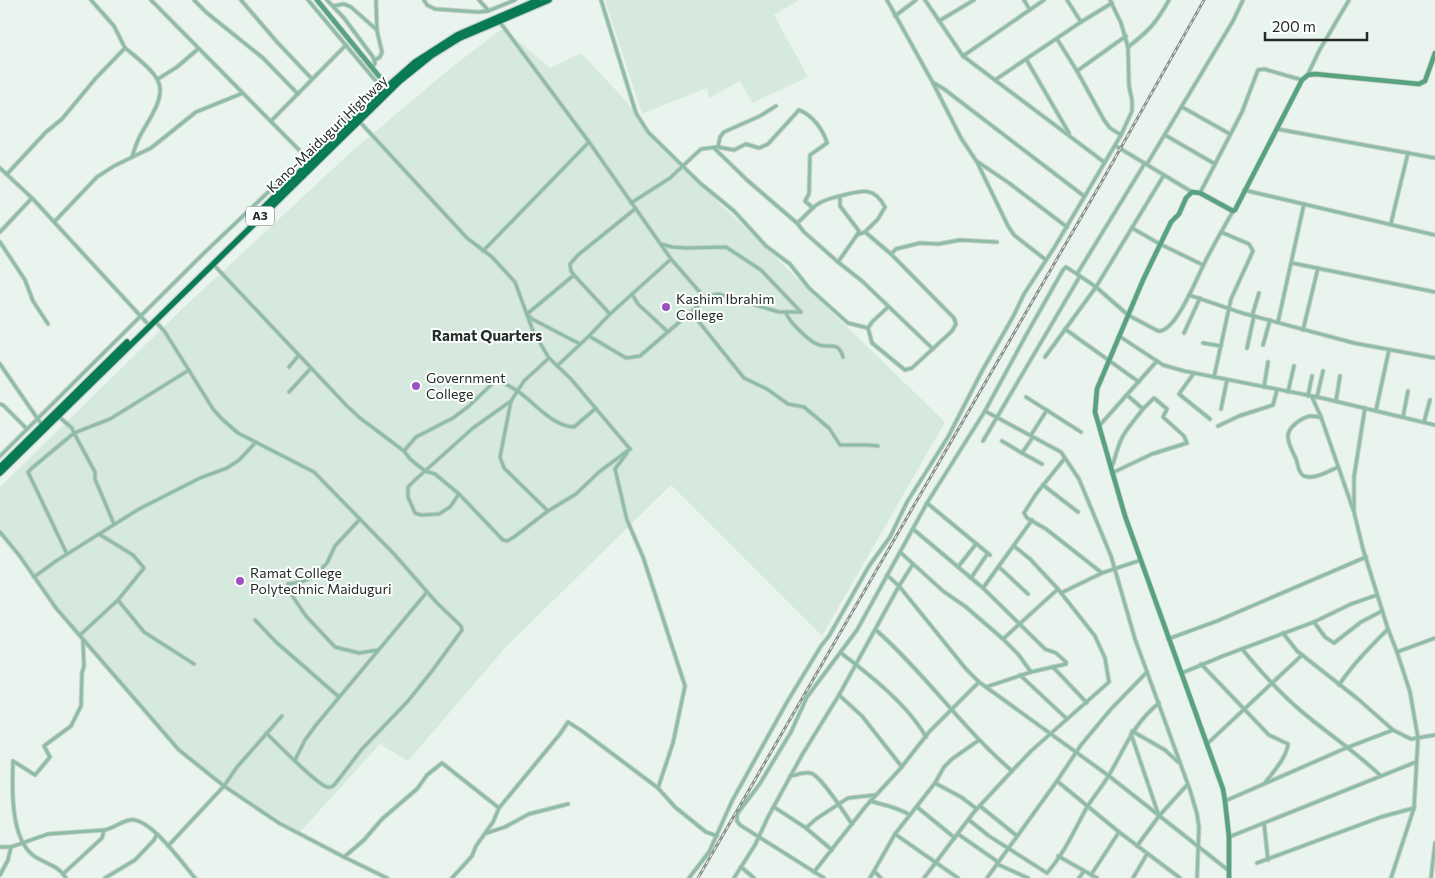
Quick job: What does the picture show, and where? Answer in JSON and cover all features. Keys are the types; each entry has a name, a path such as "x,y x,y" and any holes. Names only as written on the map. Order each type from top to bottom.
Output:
{"highway":[{"name":"Kano-Maiduguri Highway","path":"0,467 147,323 383,85 446,40 538,0"},
{"name":"Kano-Maiduguri Highway","path":"0,473 391,89 421,63 460,38 549,0"}],"street":[{"path":"91,0 114,26 125,48 158,79 160,87 159,97 154,112 138,139 132,157"},
{"path":"0,456 256,203 309,159 151,0"},
{"path":"194,0 207,13 263,58 298,94"},
{"path":"241,0 312,79"},
{"path":"308,0 383,85"},
{"path":"317,0 383,85"},
{"path":"327,0 344,18 374,60 372,69"},
{"path":"374,60 380,57 382,52 377,31 376,0"},
{"path":"424,0 427,5 435,9 478,12 488,11 515,0"},
{"path":"480,0 488,11"},
{"path":"601,0 636,113 648,132 715,197 734,211 766,246 790,264 809,288 848,323 868,328"},
{"path":"887,0 961,138 977,162 1000,211 1014,235 1046,260"},
{"path":"895,16 916,0"},
{"path":"925,0 963,56 1104,162"},
{"path":"939,21 974,0"},
{"path":"1024,0 1030,10"},
{"path":"963,56 1044,0"},
{"path":"1067,0 1081,22"},
{"path":"1128,47 1156,23 1169,0"},
{"path":"983,442 1079,275 1233,21 1243,0"},
{"path":"824,878 740,826 737,821 737,814 759,785 791,732 807,697 857,630 913,529 985,412 1063,270 1066,267 1069,268 1096,286 1128,315 1158,331 1167,328 1176,318 1189,295 1221,232 1237,207 1295,91 1302,80 1308,75 1319,51 1349,0"},
{"path":"689,878 709,852 732,801 787,702 821,646 830,636 869,566 882,551 907,502 958,419 1024,294 1067,227 1104,162 1116,146 1132,111 1126,36 1111,1 995,80"},
{"path":"333,6 344,4 351,7 377,31"},
{"path":"498,21 589,142 671,259 704,297"},
{"path":"1077,70 1126,36"},
{"path":"1057,39 1077,70 1104,120 1110,128 1121,135"},
{"path":"271,122 346,45"},
{"path":"7,174 46,132 62,119 96,78 125,48"},
{"path":"158,79 177,67 198,49"},
{"path":"1308,75 1315,74 1419,84 1425,81 1435,53"},
{"path":"1026,59 1070,136"},
{"path":"1200,193 1242,112 1258,70 1264,69 1302,80"},
{"path":"933,83 944,89 1084,196"},
{"path":"54,222 97,177 151,148 196,112 243,93"},
{"path":"716,148 724,132 760,116 776,106"},
{"path":"1182,107 1230,134"},
{"path":"632,203 670,178 684,167 701,149 734,150 746,144 759,148 768,144 799,110 804,112 821,129 827,143 810,155 809,194 805,201 813,208"},
{"path":"359,121 467,238 492,257 515,282 533,331 549,358 571,379 630,449"},
{"path":"1277,129 1435,158"},
{"path":"1165,135 1215,164"},
{"path":"483,251 589,142"},
{"path":"1116,146 1192,192 1200,193 1233,211"},
{"path":"716,148 748,180 798,223 804,232 862,281 888,308 933,348"},
{"path":"1391,223 1408,153"},
{"path":"977,162 1009,183 1067,227"},
{"path":"0,168 32,198 147,323"},
{"path":"1045,357 1096,286 1164,175"},
{"path":"1244,190 1435,234"},
{"path":"798,223 822,201 857,191 866,191 871,193 885,207 878,219 865,232 857,235"},
{"path":"1192,192 1186,198 1179,214 1171,222 1128,315 1097,389 1095,412 1098,427 1141,560 1226,801 1229,837 1229,878"},
{"path":"838,262 859,231 840,206 840,196"},
{"path":"0,232 32,198"},
{"path":"1278,322 1304,204"},
{"path":"610,314 574,275 570,264 636,209"},
{"path":"1132,228 1203,265"},
{"path":"865,232 891,254 954,318 956,324 952,331 912,368 905,370 872,344 868,328 888,308"},
{"path":"1214,378 1231,299 1253,251 1249,244 1221,232"},
{"path":"891,254 896,250 920,243 938,244 960,240 997,242"},
{"path":"0,242 25,280 33,302 48,324"},
{"path":"661,244 680,247 726,247 761,270 801,312 786,312 762,308 718,294 704,297"},
{"path":"557,366 610,314 671,259"},
{"path":"213,263 298,356 360,418 404,451 425,472 435,474 459,494 503,540 507,541 514,537 576,494 600,472 630,449"},
{"path":"1292,263 1435,292"},
{"path":"1303,330 1318,268"},
{"path":"526,314 574,275"},
{"path":"1247,348 1259,293"},
{"path":"632,294 638,304 667,331"},
{"path":"1189,295 1229,309 1303,330 1354,343 1435,358"},
{"path":"589,336 626,358 640,356 702,302 704,297"},
{"path":"1184,333 1200,298"},
{"path":"691,312 744,378 767,389 788,404 804,407 829,428 840,445 878,446"},
{"path":"786,312 796,327 817,344 836,346 842,352 843,357"},
{"path":"526,314 580,344"},
{"path":"1263,345 1270,320"},
{"path":"154,321 165,332 213,409 222,420 238,433 314,472 461,626 462,630 432,671 408,700 362,749 335,784 327,788 322,785 266,733"},
{"path":"1065,329 1139,382"},
{"path":"1119,336 1163,365 1214,378 1336,401 1435,425"},
{"path":"1203,343 1221,346"},
{"path":"1376,411 1388,350"},
{"path":"289,367 298,356"},
{"path":"548,512 503,465 500,457 511,401 517,390 549,358"},
{"path":"1098,427 1157,361"},
{"path":"1264,387 1268,362"},
{"path":"0,364 42,425"},
{"path":"1288,392 1294,366"},
{"path":"289,392 311,368"},
{"path":"67,554 28,472 74,433 110,419 189,370"},
{"path":"1317,397 1322,371"},
{"path":"1194,373 1179,394 1210,419"},
{"path":"1312,376 1310,396 1321,417 1354,512 1377,596 1410,692 1418,738 1414,808 1391,878"},
{"path":"1336,401 1340,376"},
{"path":"404,451 416,437 453,418 498,380 517,390 554,420 566,427 574,427 595,408"},
{"path":"1220,409 1227,380"},
{"path":"1218,426 1239,416 1273,405 1277,390"},
{"path":"1403,417 1408,391"},
{"path":"1127,395 1143,409"},
{"path":"1026,397 1081,432"},
{"path":"1154,398 1167,409 1163,417 1184,436 1187,443 1152,454 1112,471 1117,448 1121,440 1143,409 1154,398"},
{"path":"1424,422 1430,400"},
{"path":"459,494 450,507 439,514 421,515 415,513 408,497 408,487 473,428 511,401"},
{"path":"0,404 27,429"},
{"path":"1354,512 1354,477 1365,408"},
{"path":"1022,453 1047,410"},
{"path":"985,412 1060,452 1079,479 1111,556 1135,640 1188,784 1197,814 1199,846 1197,878"},
{"path":"58,416 72,428 95,472 95,479 114,524"},
{"path":"1321,417 1310,416 1297,424 1288,432 1287,439 1300,472 1304,476 1313,477 1338,467"},
{"path":"1002,441 1042,464"},
{"path":"34,578 114,524 182,486 227,468 239,460 256,442"},
{"path":"630,449 615,469 617,484 627,520 647,566 685,686 673,743 658,788"},
{"path":"1065,458 1043,485 1024,513 1102,573"},
{"path":"1043,485 1078,512"},
{"path":"928,504 989,554 971,578"},
{"path":"360,519 335,546 327,563 313,577 301,582 288,584 290,591 306,616 334,647 359,653 378,650"},
{"path":"983,588 1032,520"},
{"path":"913,529 983,588 1045,649 1056,654 1066,662 1066,664 1020,675 986,688"},
{"path":"0,532 19,555 56,608 179,750 224,786 279,823 388,878"},
{"path":"79,635 118,600 142,572 144,565 133,555 99,534"},
{"path":"958,567 976,544"},
{"path":"924,878 978,807 1050,734 1109,682 1105,658 1095,636 1058,589 1030,559 1014,546"},
{"path":"900,552 943,591 966,607 1003,640 1018,654 1031,672"},
{"path":"1168,639 1217,621 1366,557"},
{"path":"1061,593 1102,573 1141,560"},
{"path":"734,878 755,845 757,837 790,776 839,695 913,564"},
{"path":"999,567 1028,594"},
{"path":"887,575 899,586 966,669 979,682 1108,776 1228,870"},
{"path":"1003,640 1058,589"},
{"path":"295,760 305,740 427,592"},
{"path":"1182,673 1201,664 1314,622 1351,604 1377,596"},
{"path":"118,600 144,632 194,664"},
{"path":"1314,622 1325,637 1334,643 1360,622 1382,611"},
{"path":"255,620 276,642 339,697"},
{"path":"1339,685 1360,656 1388,629"},
{"path":"876,630 892,644 979,740 1012,771"},
{"path":"1283,633 1302,655 1393,730 1411,739 1435,735"},
{"path":"1397,652 1435,638"},
{"path":"66,878 47,862 36,857 23,842 15,821 12,780 13,760 36,774 50,757 44,746 71,726 81,706 84,666 83,639"},
{"path":"1242,649 1271,683 1300,710 1381,776"},
{"path":"840,653 856,664 901,704 926,737"},
{"path":"1207,745 1302,655"},
{"path":"1201,664 1269,735 1288,744 1282,759 1265,784"},
{"path":"1052,667 1086,703"},
{"path":"989,877 1058,781 1076,752 1111,709 1147,672"},
{"path":"1020,675 1067,719"},
{"path":"814,872 875,795 902,767 926,737 979,682"},
{"path":"839,695 862,716 902,767"},
{"path":"968,819 1045,873 1049,870 1108,776 1132,732 1149,711 1159,703"},
{"path":"168,846 224,786 236,767 282,716"},
{"path":"452,878 472,856 499,808 568,722 658,788 675,807 706,832 717,836"},
{"path":"1226,801 1346,748 1393,730"},
{"path":"1132,732 1165,750 1180,764"},
{"path":"1132,732 1159,816"},
{"path":"870,878 895,834 935,783 944,767 979,740"},
{"path":"1229,837 1416,762"},
{"path":"344,857 364,840 382,819 417,789 427,775 442,764 499,808"},
{"path":"790,776 814,774 830,792 852,824"},
{"path":"1058,781 1119,832 1180,878"},
{"path":"935,783 978,807 1017,836"},
{"path":"1137,846 1159,816 1188,784"},
{"path":"806,828 816,819 848,798 875,795"},
{"path":"870,801 892,806 910,815"},
{"path":"486,833 505,827 529,814 568,804"},
{"path":"774,807 806,828 832,850"},
{"path":"916,807 955,838"},
{"path":"1257,864 1382,817 1414,808"},
{"path":"0,847 11,847 48,834 104,830 113,828 128,820 136,820 157,834 195,878"},
{"path":"1264,822 1268,860"},
{"path":"63,874 102,838 104,830"},
{"path":"1091,875 1119,832"},
{"path":"104,878 135,860 154,840 157,834"},
{"path":"895,834 958,878"},
{"path":"958,834 998,863 1028,878"},
{"path":"1431,878 1435,843"},
{"path":"0,875 8,860 11,847"},
{"path":"1135,877 1147,854"},
{"path":"1058,856 1097,878"},
{"path":"741,867 754,878"},
{"path":"1079,878 1084,871"},
{"path":"874,872 882,878"}],"shaded area":[{"path":"605,0 799,0 774,15 808,77 752,103 740,81 709,98 707,88 642,114"},
{"path":"503,28 550,68 581,53 628,103 657,145 945,422 822,636 671,485 505,648 408,761 380,744 300,832 232,791 181,749 53,602 25,559 0,529 0,487 180,311 351,152 452,67"}],"railway":[{"path":"698,878 1101,183 1204,0"}],"place":[{"name":"Kashim Ibrahim College","path":"666,307"},
{"name":"Government College","path":"416,386"},
{"name":"Ramat College Polytechnic Maiduguri","path":"240,581"}],"district":[{"name":"Ramat Quarters","path":"487,336"}]}
